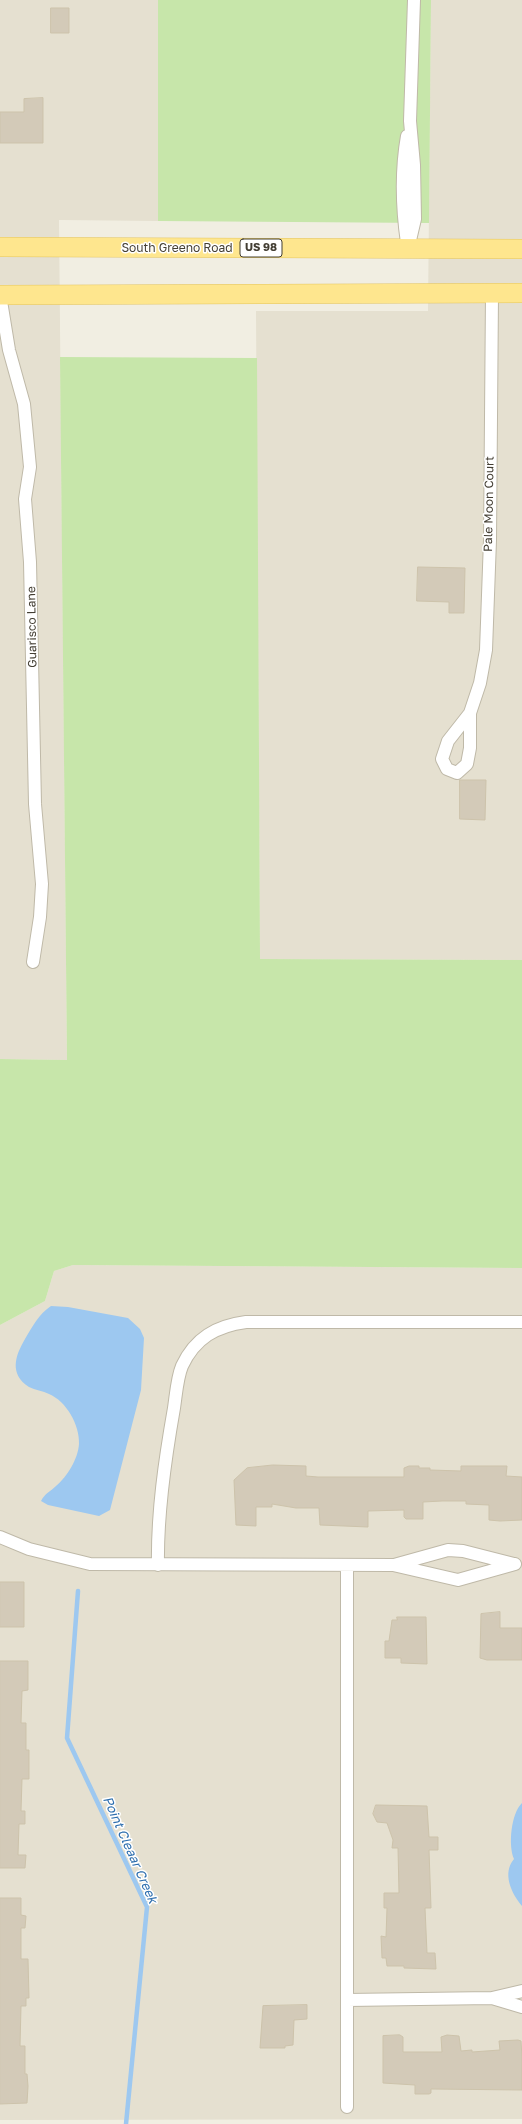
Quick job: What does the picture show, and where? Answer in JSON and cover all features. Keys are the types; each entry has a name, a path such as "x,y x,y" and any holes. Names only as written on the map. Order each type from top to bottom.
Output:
{"main road":[{"name":"South Greeno Road","path":"0,246 522,249"},
{"path":"0,295 522,293"}],"street":[{"path":"408,249 404,219 404,154 410,121 414,0"},
{"name":"Pale Moon Court","path":"470,713 480,683 486,650 490,540 492,294"},
{"name":"Guarisco Lane","path":"0,295 9,350 24,404 30,467 26,499 31,577 36,804 42,884 40,917 33,962"},
{"path":"158,1565 157,1536 170,1427 182,1367 195,1347 208,1334 228,1325 246,1322 522,1322"},
{"path":"0,1537 29,1549 90,1564 393,1565 448,1550 463,1551 518,1564"},
{"path":"393,1565 458,1580 518,1564"},
{"path":"347,1566 347,2108"},
{"path":"347,2000 492,1998 522,1991"},
{"path":"492,1998 522,2007"}],"shaded area":[{"path":"0,0 158,0 158,221 59,220 67,1060 0,1059"},
{"path":"431,0 522,0 522,960 260,959 256,311 428,311"},
{"path":"73,1265 522,1268 522,2119 0,2120 0,1325 45,1301 54,1271"}],"green space":[{"path":"158,0 431,0 429,223 158,221"},
{"path":"60,357 257,358 260,959 522,960 522,1268 73,1265 54,1271 45,1301 0,1325 0,1059 67,1060"}],"water":[{"path":"51,1306 68,1307 128,1318 140,1329 144,1338 141,1390 110,1510 99,1516 48,1505 41,1501 44,1496 68,1473 77,1456 79,1444 77,1429 71,1414 61,1402 47,1393 29,1387 23,1382 16,1371 17,1358 21,1345 36,1321"},
{"path":"522,1803 522,1906 511,1889 508,1877 510,1865 514,1859 511,1846 513,1822 515,1814"}],"building":[{"path":"51,8 69,8 69,33 51,33"},
{"path":"43,98 43,143 0,143 0,112 24,112 24,99"},
{"path":"418,567 465,568 464,613 449,613 449,602 417,601"},
{"path":"460,780 486,780 485,820 460,819"},
{"path":"273,1465 306,1466 306,1476 318,1477 404,1477 404,1468 409,1466 430,1468 430,1470 461,1471 461,1466 507,1466 506,1476 522,1477 522,1520 489,1520 489,1505 466,1504 466,1501 442,1501 423,1502 423,1519 406,1519 404,1517 404,1510 368,1511 368,1527 320,1525 319,1508 296,1508 272,1504 272,1507 256,1507 256,1526 236,1525 234,1480 247,1468"},
{"path":"0,1582 24,1582 24,1627 0,1627"},
{"path":"500,1612 500,1628 522,1628 522,1660 487,1660 480,1658 481,1614"},
{"path":"397,1617 426,1617 427,1664 401,1663 401,1658 385,1658 385,1641 389,1641 392,1620 397,1620"},
{"path":"0,1661 28,1661 28,1690 22,1691 21,1723 26,1723 26,1750 29,1750 29,1779 22,1779 21,1811 25,1811 25,1824 19,1824 18,1855 26,1855 25,1868 0,1868"},
{"path":"376,1805 427,1806 429,1837 438,1837 438,1850 429,1850 431,1908 425,1908 427,1953 435,1953 436,1969 387,1966 386,1958 382,1958 381,1936 386,1937 387,1908 384,1908 384,1893 399,1893 398,1848 392,1848 393,1840 387,1823 377,1822 373,1814"},
{"path":"0,1898 21,1898 21,1915 26,1916 25,1928 21,1928 21,1959 28,1959 29,1998 26,1998 26,2006 21,2006 20,2046 25,2046 25,2074 27,2074 28,2086 27,2103 0,2104"},
{"path":"307,2005 307,2019 294,2020 293,2045 285,2046 285,2048 260,2048 263,2006"},
{"path":"400,2035 403,2037 403,2052 442,2052 441,2037 447,2035 459,2036 461,2051 472,2050 472,2052 500,2050 499,2041 521,2041 522,2090 431,2089 431,2093 429,2094 415,2094 415,2085 383,2083 383,2036"}],"waterway":[{"name":"Point Cleaar Creek","path":"78,1591 67,1738 147,1907 126,2124"}]}
